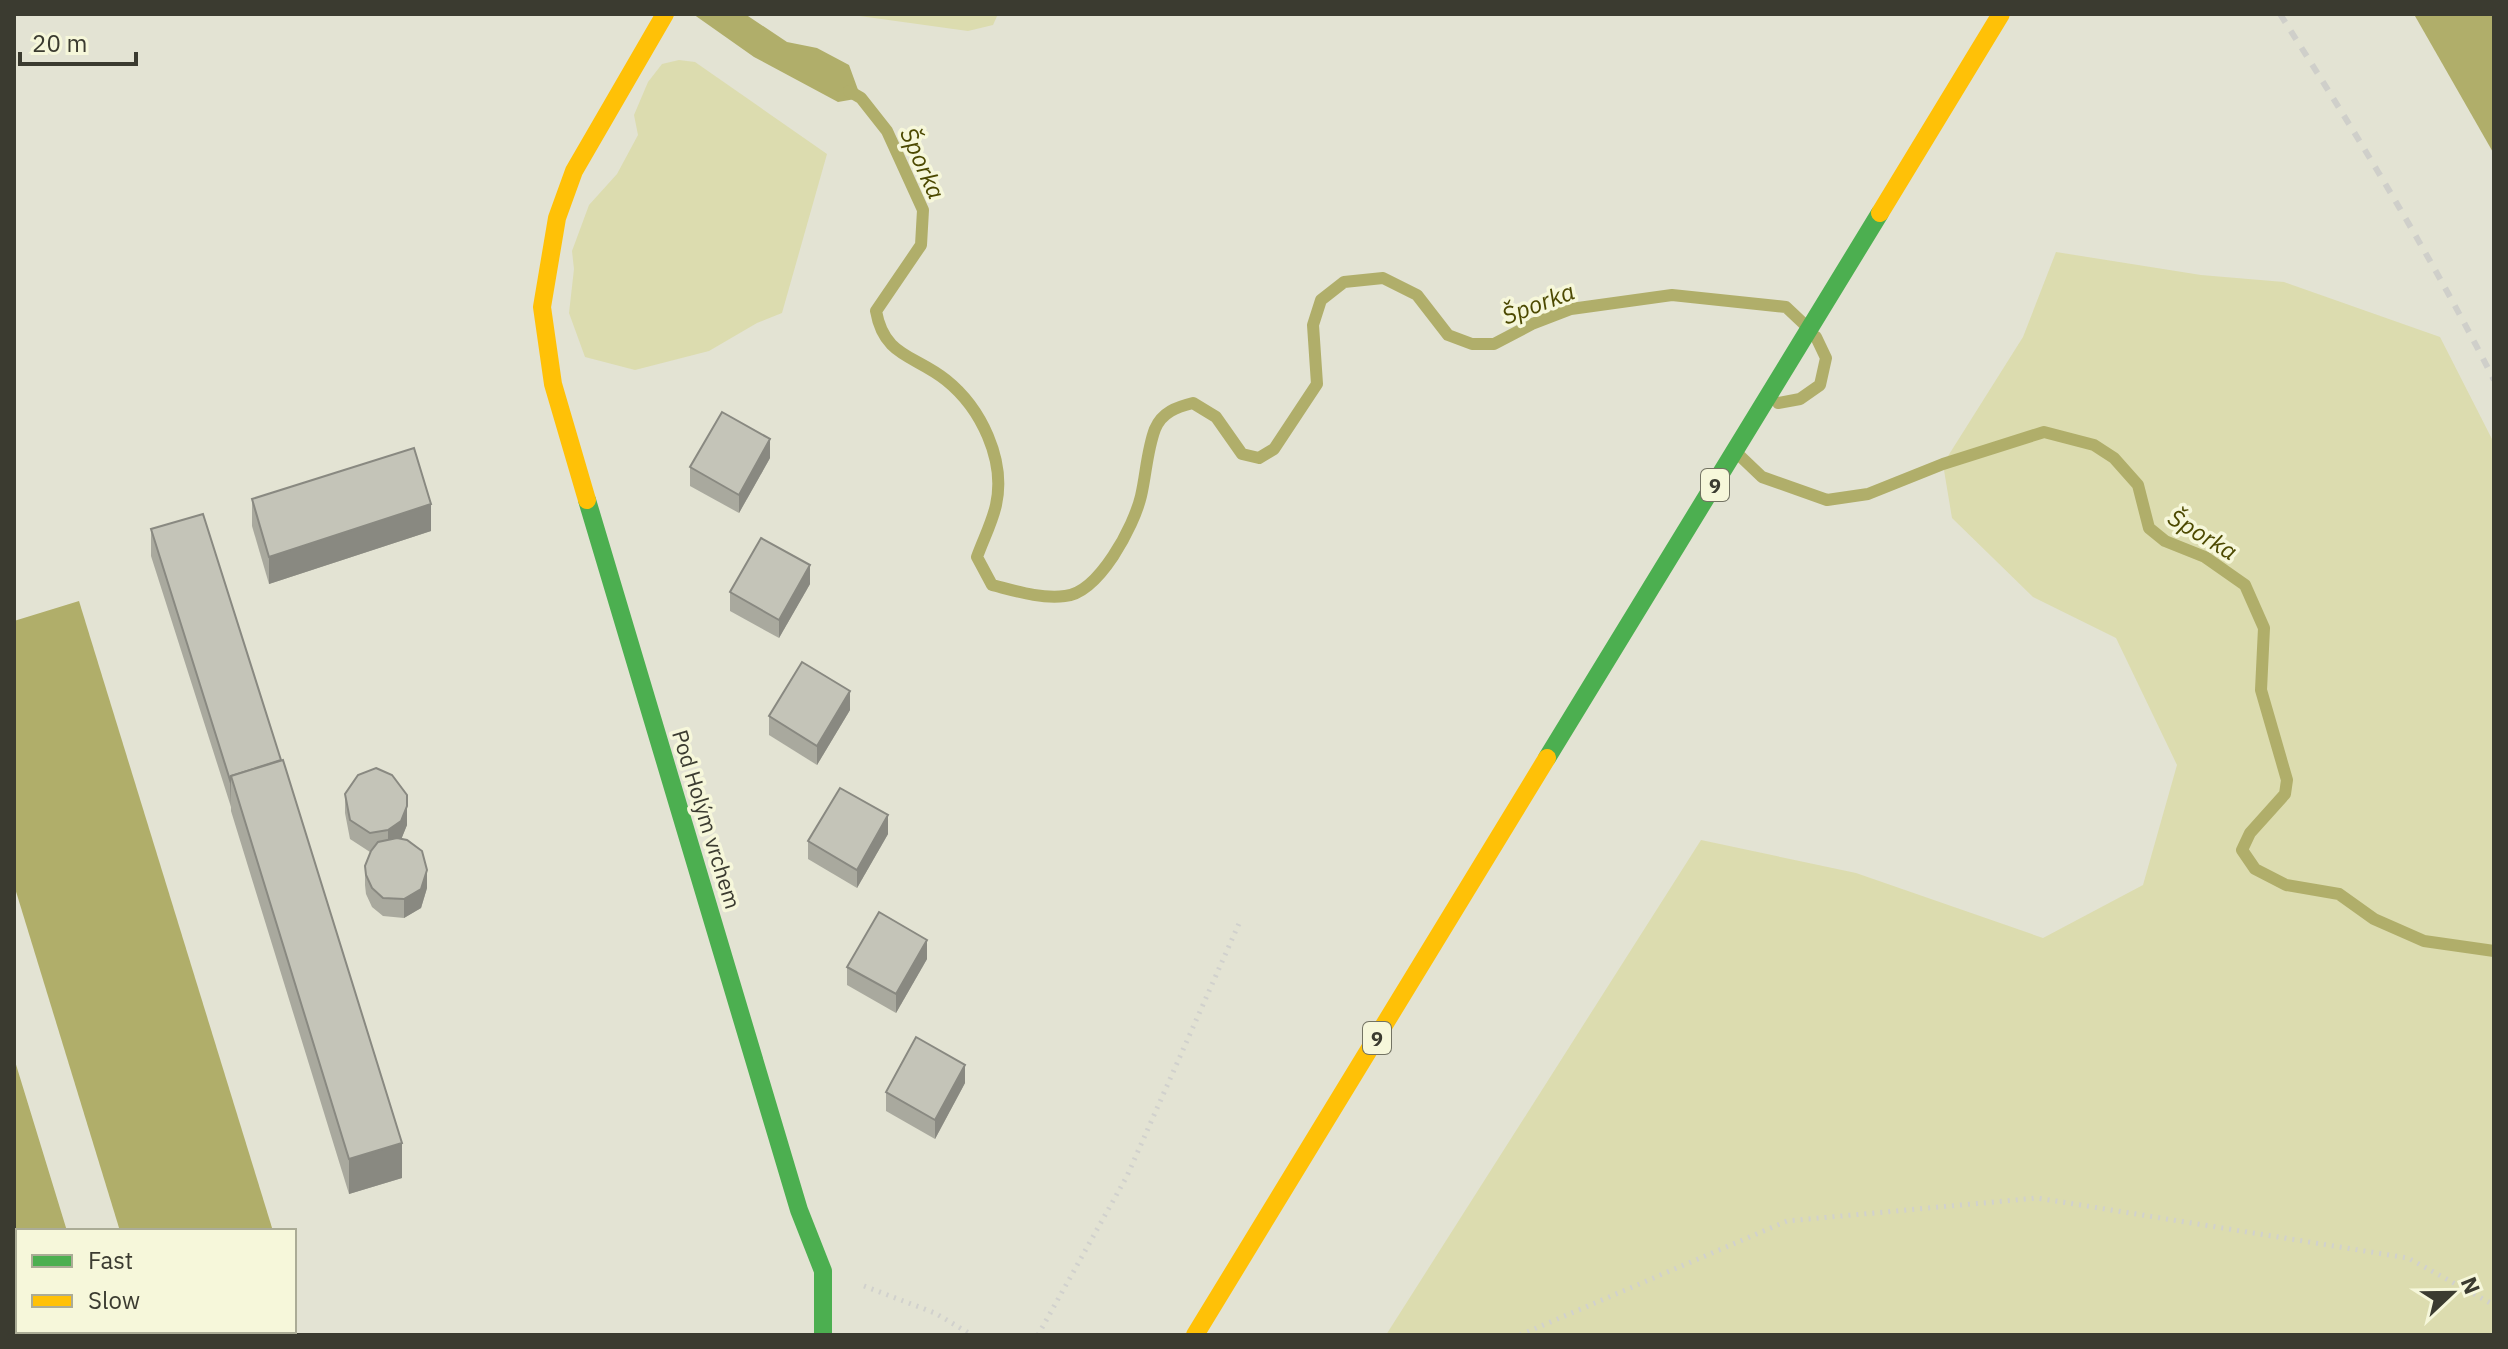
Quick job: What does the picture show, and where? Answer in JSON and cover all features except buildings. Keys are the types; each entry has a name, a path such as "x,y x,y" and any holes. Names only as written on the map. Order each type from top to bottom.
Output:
{"main road":[{"name":"Pod Holým vrchem","path":"665,14 574,171 557,218 542,307 553,384 799,1210 823,1271"},
{"name":"9","path":"1195,1335 2001,14"},
{"path":"823,1271 823,1335"}],"path":[{"path":"1038,1335 1127,1176 1241,919"},
{"path":"1520,1335 1787,1221 2037,1198 2408,1258 2494,1305"},
{"path":"823,1271 935,1313 972,1335"}],"green space":[{"path":"845,14 998,14 993,25 968,31"},
{"path":"679,60 695,62 827,154 782,313 757,323 709,351 635,370 585,357 569,313 574,269 572,251 589,205 617,174 638,135 634,115 648,82 662,64"},
{"path":"2056,252 2201,275 2284,282 2440,337 2494,443 2494,1335 1386,1335 1701,840 1856,873 2043,938 2143,885 2177,765 2116,638 2033,597 1952,518 1943,464 2023,337"}],"shaded area":[{"path":"693,14 745,14 787,42 817,48 849,65 861,98 838,102 754,57"},
{"path":"2494,14 2494,154 2415,16"},
{"path":"79,601 272,1229 119,1229 14,885 14,621"},
{"path":"14,1058 66,1229 16,1229 16,1333 22,1333 14,1335"}],"waterway":[{"name":"Šporka","path":"849,91 861,98 887,131 923,210 921,245 876,311 880,326 893,346 946,380 959,392 980,420 994,453 998,488 994,512 977,557 992,585 1019,592 1065,596 1078,592 1102,571 1131,524 1141,496 1155,429 1171,411 1193,403 1216,417 1242,454 1259,458 1274,449 1317,384 1313,325 1321,300 1344,282 1383,278 1417,295 1448,335 1472,344 1494,344 1532,324 1571,309 1672,295 1786,307 1804,324"},
{"name":"Šporka","path":"1778,403 1800,399 1820,385 1826,358 1816,337"},
{"name":"Šporka","path":"1740,456 1762,477 1827,500 1868,494 1943,464 2044,432 2094,445 2114,458 2138,485 2149,528 2165,541 2205,557 2245,585 2264,628 2261,690 2287,780 2285,794 2250,833 2242,850 2255,869 2286,885 2339,894 2374,919 2424,941 2494,951"}],"railway":[{"path":"2280,14 2392,194 2494,380"}],"traffic: fast":[{"path":"1547,758 1880,213"},
{"path":"587,500 799,1210 823,1271 823,1335"}],"traffic: slow":[{"path":"587,500 553,384 542,307 557,218 574,171 665,14"},
{"path":"1880,213 2001,14"},
{"path":"1195,1335 1547,758"}]}
